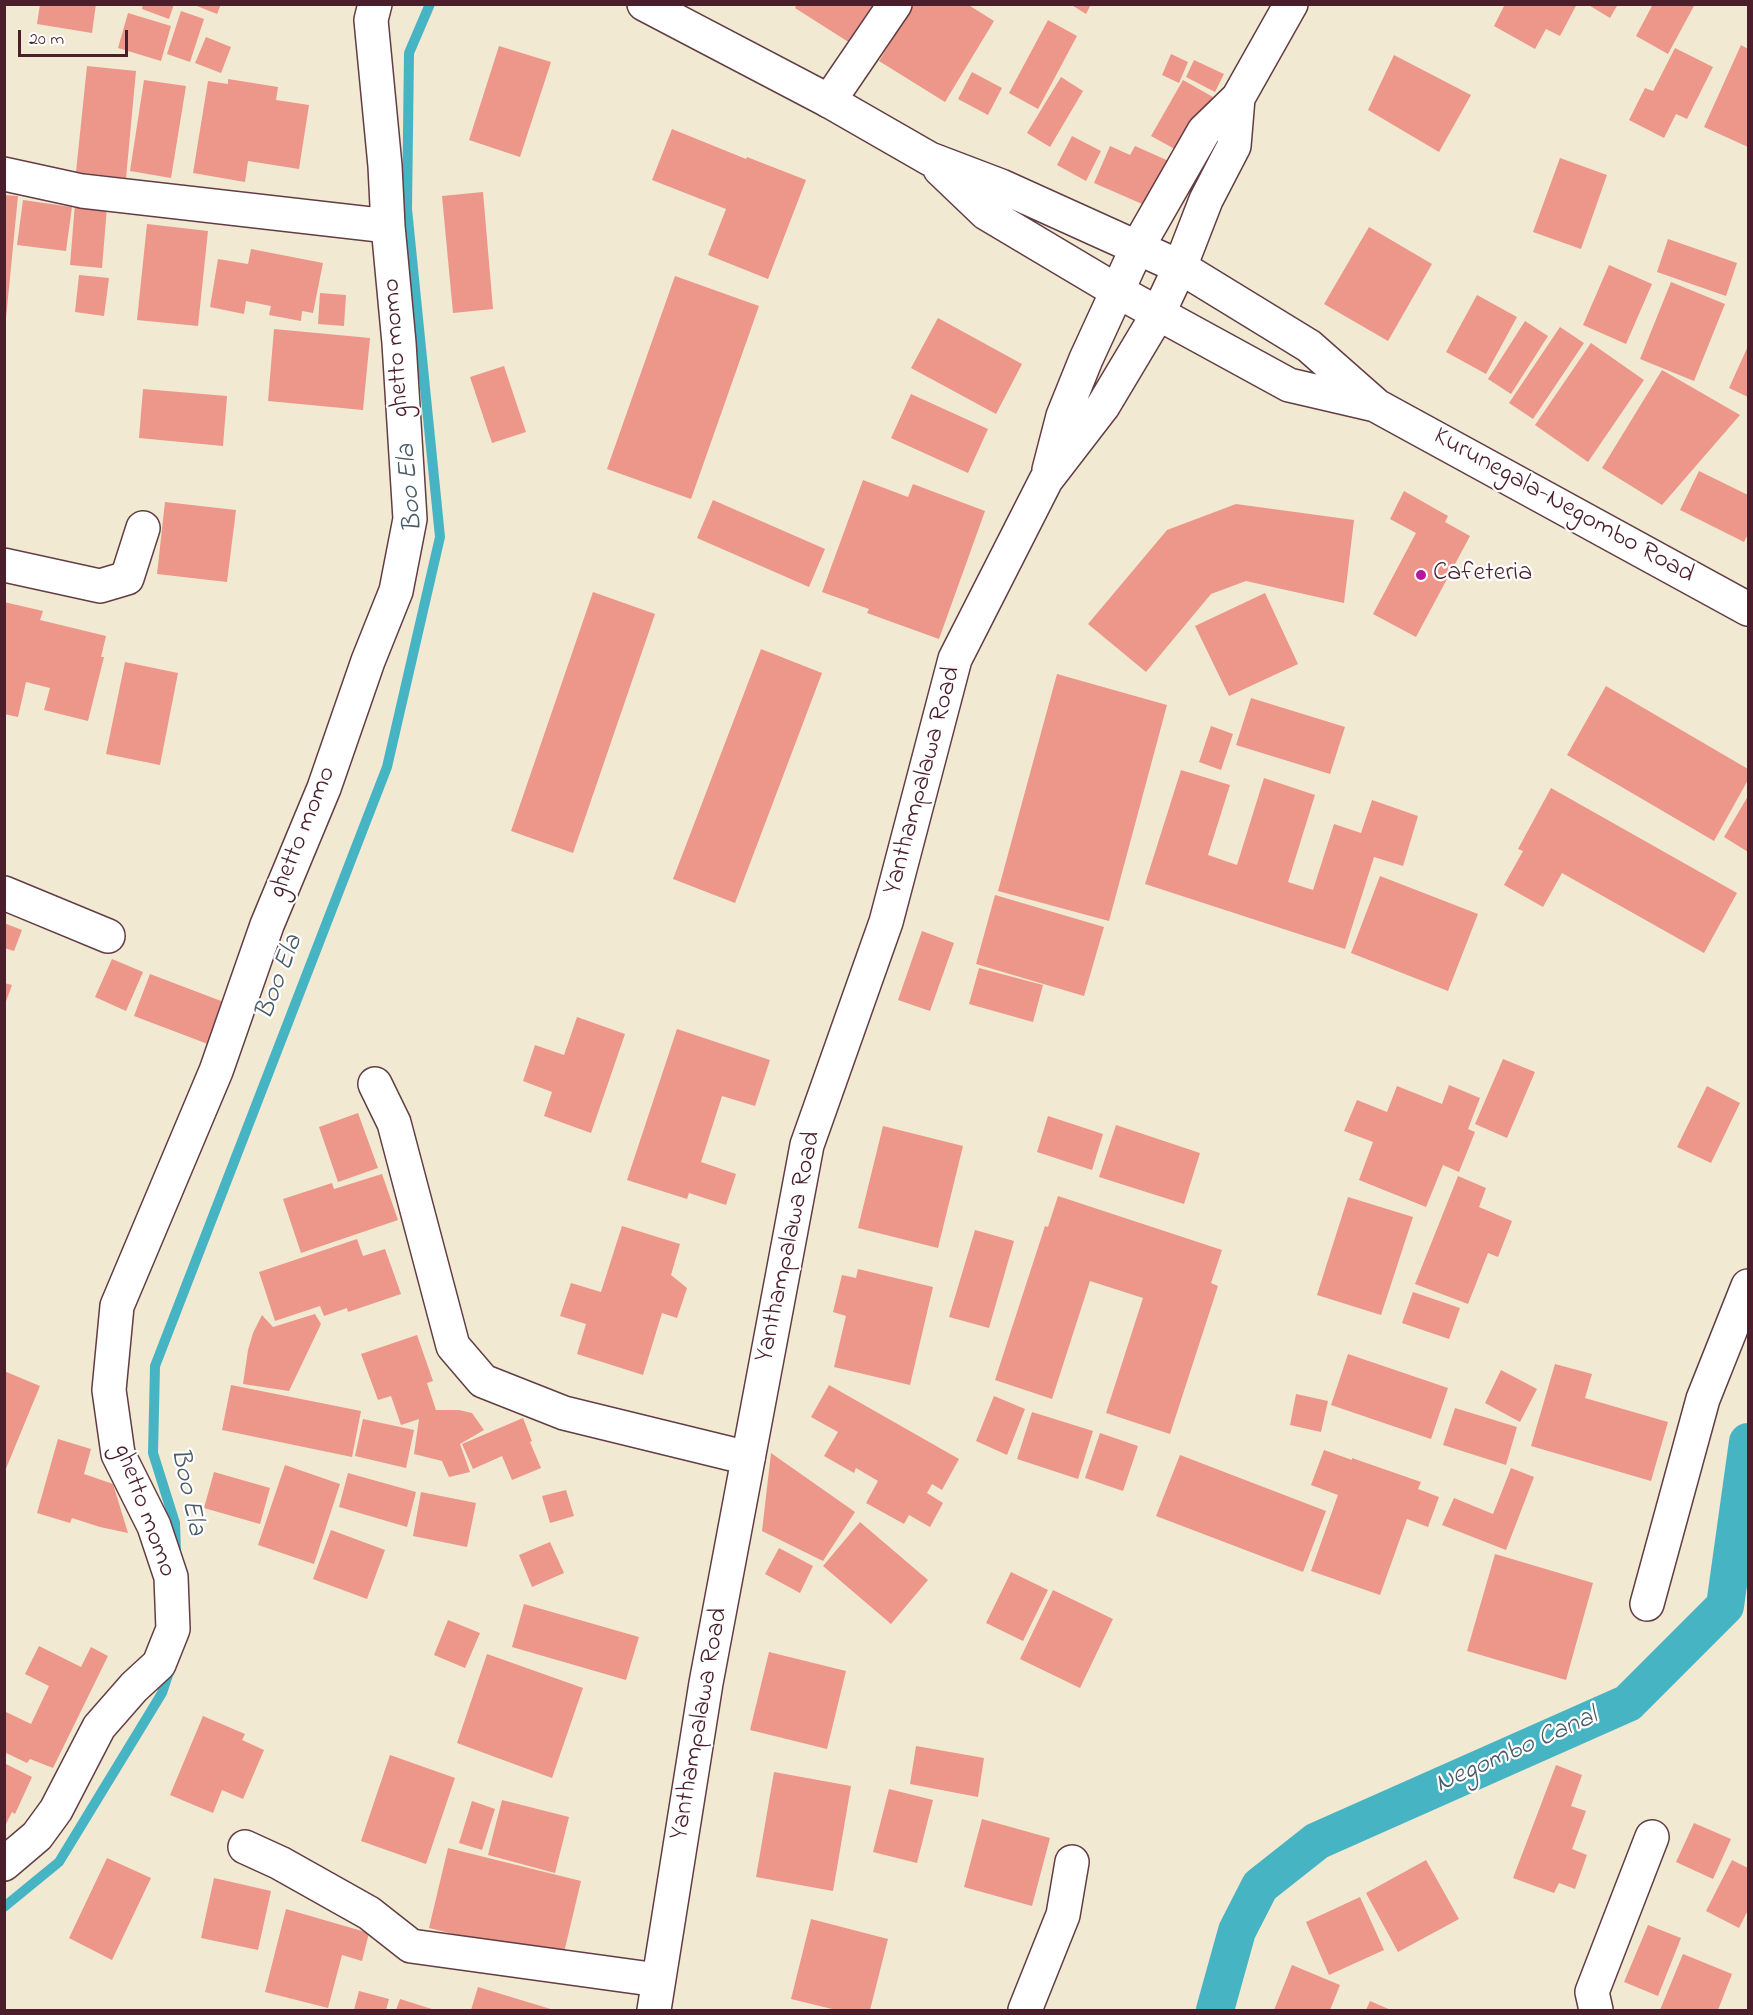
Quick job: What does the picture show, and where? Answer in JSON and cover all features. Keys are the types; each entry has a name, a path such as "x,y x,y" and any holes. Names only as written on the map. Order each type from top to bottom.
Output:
{"street":[{"name":"ghetto momo","path":"4,1864 37,1836 56,1810 99,1727 134,1687 159,1664 173,1629 171,1577 154,1526 118,1454 109,1390 117,1306 216,1071 267,925 324,788 368,661 396,591 410,519 399,343 388,226 386,166 371,20 375,4"},
{"path":"644,4 828,101 930,159 1001,186 1127,269 1169,290"},
{"path":"828,101 895,4"},
{"path":"1238,98 1291,4"},
{"name":"Yanthampalawa Road","path":"1046,480 1063,416 1127,269 1204,131 1238,98"},
{"name":"Yanthampalawa Road","path":"656,1995 706,1683 807,1145 886,922 955,660 1046,480 1103,406 1169,290 1206,200 1234,146 1238,98"},
{"path":"930,159 986,213 1127,269 1169,290"},
{"path":"4,174 82,191 388,226"},
{"name":"Kurunegala-Negombo Road","path":"1169,290 1289,385 1377,406"},
{"name":"Kurunegala-Negombo Road","path":"1169,290 1309,346 1377,406 1749,609"},
{"path":"4,565 99,586 127,578 143,528"},
{"path":"4,893 108,936"},
{"path":"375,1084 394,1123 453,1346 483,1381 564,1413 748,1458"},
{"path":"1647,1604 1703,1399 1749,1286"},
{"path":"1596,2010 1592,1992 1652,1837"},
{"path":"245,1847 280,1863 369,1913 411,1946 656,1995"},
{"path":"1025,2010 1063,1915 1072,1862"}],"building":[{"path":"40,4 96,4 92,33 37,24"},
{"path":"143,4 174,4 169,19 142,9"},
{"path":"192,4 221,4 217,14"},
{"path":"797,4 874,4 850,43 795,8"},
{"path":"914,4 967,4 994,21 945,102 879,61"},
{"path":"1070,4 1091,4 1086,14"},
{"path":"1501,4 1577,4 1560,36 1546,29 1535,49 1494,26 1504,6"},
{"path":"1587,4 1618,4 1610,18"},
{"path":"1653,4 1695,4 1668,54 1636,36"},
{"path":"181,11 204,19 190,62 167,54"},
{"path":"128,13 171,26 161,61 118,48"},
{"path":"1048,20 1077,36 1038,109 1009,93"},
{"path":"206,37 231,47 221,73 195,63"},
{"path":"1741,45 1748,49 1748,147 1704,127"},
{"path":"499,46 551,62 520,157 469,140"},
{"path":"1675,48 1713,67 1687,119 1676,114 1664,138 1629,120 1645,88 1653,91"},
{"path":"1171,54 1188,62 1179,83 1162,75"},
{"path":"1394,55 1471,95 1439,152 1368,110"},
{"path":"1194,60 1224,74 1215,92 1186,77"},
{"path":"87,66 136,71 126,178 76,172"},
{"path":"972,72 1002,88 988,115 958,99"},
{"path":"1061,77 1083,91 1050,147 1027,133"},
{"path":"228,79 278,87 276,100 309,105 299,169 248,161 245,182 193,173 208,81 228,84"},
{"path":"144,80 186,86 171,178 130,171"},
{"path":"1183,80 1213,97 1182,153 1151,136"},
{"path":"672,129 806,180 768,279 708,255 726,209 652,180"},
{"path":"1072,136 1101,151 1086,181 1057,165"},
{"path":"1110,146 1130,155 1135,146 1171,162 1149,207 1094,183"},
{"path":"1560,158 1607,175 1581,249 1533,232"},
{"path":"483,192 493,309 453,313 442,196"},
{"path":"4,195 18,196 6,318 4,318"},
{"path":"23,200 72,207 66,251 17,245"},
{"path":"75,203 107,207 102,268 70,265"},
{"path":"147,224 208,231 198,326 137,320"},
{"path":"1369,227 1432,264 1388,341 1324,304"},
{"path":"1668,239 1737,263 1726,296 1657,272"},
{"path":"251,249 323,263 313,313 302,311 301,321 269,315 271,306 246,301 244,314 210,307 218,259 248,264"},
{"path":"1609,265 1652,284 1626,344 1583,325"},
{"path":"79,275 109,278 104,316 75,312"},
{"path":"675,276 759,306 691,499 607,469"},
{"path":"1671,282 1725,304 1694,381 1640,359"},
{"path":"320,293 346,295 344,326 318,324"},
{"path":"1477,295 1517,317 1486,374 1446,352"},
{"path":"938,318 1022,364 996,414 911,368"},
{"path":"1525,321 1548,336 1511,394 1488,379"},
{"path":"1560,327 1584,343 1533,419 1509,403"},
{"path":"274,329 370,338 363,410 268,401"},
{"path":"1591,343 1644,380 1588,462 1535,425"},
{"path":"1748,346 1748,397 1729,388"},
{"path":"504,366 526,432 492,443 470,377"},
{"path":"1662,370 1740,415 1662,505 1602,468"},
{"path":"143,389 227,396 223,446 139,438"},
{"path":"911,394 988,429 968,473 891,438"},
{"path":"1699,471 1748,495 1748,534 1744,542 1680,510"},
{"path":"863,480 908,497 913,484 985,511 939,639 867,613 869,609 822,592"},
{"name":"Cafeteria","path":"1404,491 1448,516 1445,522 1470,536 1416,637 1373,614 1416,533 1390,519"},
{"path":"713,500 825,549 809,587 697,538"},
{"path":"165,502 236,510 227,582 157,574"},
{"path":"1236,504 1354,520 1344,603 1246,581 1211,594 1146,672 1088,624 1167,530"},
{"path":"593,592 655,614 573,853 511,831"},
{"path":"1265,593 1298,664 1229,696 1195,626"},
{"path":"4,602 43,611 40,620 106,636 101,657 104,657 88,721 44,710 50,688 26,682 18,717 4,714"},
{"path":"761,649 822,673 735,903 673,879"},
{"path":"125,662 178,673 160,765 106,754"},
{"path":"1057,674 1167,705 1109,921 998,891"},
{"path":"1606,686 1748,769 1748,780 1714,841 1567,755"},
{"path":"1251,698 1345,727 1330,774 1236,745"},
{"path":"1211,726 1233,734 1221,770 1199,762"},
{"path":"1181,770 1230,785 1208,855 1237,865 1264,778 1315,795 1288,882 1313,890 1334,824 1361,833 1372,800 1418,816 1403,866 1374,857 1345,949 1145,884"},
{"path":"1551,788 1737,893 1704,953 1562,873 1543,907 1504,885 1523,851 1518,849"},
{"path":"1748,796 1748,852 1724,837"},
{"path":"1380,876 1478,914 1448,991 1351,953"},
{"path":"995,895 1104,927 1084,996 976,964"},
{"path":"4,923 22,930 14,951 4,948"},
{"path":"922,931 954,943 930,1011 898,1000"},
{"path":"112,959 143,972 126,1011 95,997"},
{"path":"979,968 1043,985 1033,1022 969,1004"},
{"path":"150,974 229,1004 213,1046 134,1016"},
{"path":"4,983 12,985 5,1004 4,1003"},
{"path":"577,1017 625,1034 591,1133 544,1116 552,1092 523,1081 535,1045 564,1055"},
{"path":"677,1029 770,1060 755,1106 722,1096 701,1162 736,1174 726,1205 689,1193 687,1199 627,1180"},
{"path":"1503,1059 1535,1072 1507,1138 1475,1124"},
{"path":"1449,1085 1480,1098 1468,1129 1475,1132 1459,1172 1443,1165 1426,1207 1359,1180 1373,1142 1344,1131 1357,1100 1387,1112 1397,1086 1442,1104"},
{"path":"1707,1086 1740,1103 1711,1163 1677,1147"},
{"path":"358,1113 378,1168 338,1182 319,1127"},
{"path":"1048,1116 1103,1134 1092,1170 1037,1152"},
{"path":"1116,1125 1200,1153 1184,1204 1099,1177"},
{"path":"883,1126 963,1146 938,1248 858,1228"},
{"path":"382,1174 398,1220 301,1253 283,1199 332,1183 334,1189"},
{"path":"1458,1176 1486,1188 1479,1207 1512,1221 1498,1257 1488,1253 1468,1304 1415,1284"},
{"path":"1058,1196 1222,1250 1211,1283 1218,1286 1170,1434 1106,1413 1143,1298 1090,1281 1052,1399 995,1380 1045,1226 1048,1227"},
{"path":"1348,1197 1413,1217 1381,1315 1317,1295"},
{"path":"622,1226 680,1244 671,1275 687,1288 677,1318 662,1313 643,1375 577,1354 586,1324 560,1316 571,1283 601,1292"},
{"path":"975,1230 1014,1241 989,1328 949,1317"},
{"path":"357,1239 363,1256 385,1249 401,1294 348,1312 347,1308 324,1316 320,1306 275,1321 259,1272"},
{"path":"858,1269 933,1287 910,1385 834,1367 846,1316 833,1312 842,1275 856,1278"},
{"path":"1413,1292 1460,1308 1449,1339 1402,1323"},
{"path":"315,1314 321,1324 289,1391 243,1384 248,1350 262,1315 273,1327"},
{"path":"417,1335 433,1381 427,1383 436,1410 459,1410 472,1413 484,1430 460,1444 470,1472 449,1477 442,1461 414,1454 419,1419 401,1425 391,1396 378,1400 361,1354"},
{"path":"1348,1354 1448,1388 1431,1439 1331,1405"},
{"path":"1555,1364 1592,1374 1585,1398 1668,1422 1651,1481 1531,1446"},
{"path":"1501,1370 1537,1389 1520,1422 1485,1403"},
{"path":"4,1371 40,1386 5,1471 4,1471"},
{"path":"231,1385 361,1411 352,1457 222,1430"},
{"path":"829,1385 959,1459 942,1490 932,1484 927,1493 943,1503 930,1527 909,1515 904,1524 866,1503 878,1481 856,1468 854,1473 824,1456 838,1432 811,1417"},
{"path":"1296,1394 1328,1401 1321,1432 1290,1425"},
{"path":"994,1396 1025,1409 1007,1455 976,1441"},
{"path":"1455,1408 1517,1427 1506,1465 1443,1445"},
{"path":"1032,1412 1093,1431 1078,1479 1017,1459"},
{"path":"523,1418 541,1468 512,1480 502,1456 473,1469 462,1444"},
{"path":"363,1419 414,1430 406,1468 355,1456"},
{"path":"1100,1433 1138,1446 1123,1491 1085,1478"},
{"path":"58,1439 91,1449 84,1474 113,1484 128,1533 72,1518 70,1523 37,1513"},
{"path":"1324,1450 1421,1482 1418,1489 1439,1497 1428,1527 1407,1519 1380,1595 1311,1571 1338,1495 1311,1485"},
{"path":"771,1453 855,1512 823,1561 762,1531"},
{"path":"1180,1455 1326,1511 1303,1572 1156,1516"},
{"path":"285,1465 340,1484 314,1564 258,1545"},
{"path":"1511,1468 1534,1477 1506,1550 1442,1525 1454,1498 1493,1514"},
{"path":"214,1472 270,1488 260,1524 204,1508"},
{"path":"348,1473 416,1492 407,1527 339,1507"},
{"path":"566,1490 574,1516 550,1523 542,1496"},
{"path":"421,1492 476,1503 467,1547 413,1536"},
{"path":"860,1522 928,1580 891,1624 823,1566"},
{"path":"331,1530 385,1550 367,1599 313,1579"},
{"path":"550,1542 564,1573 532,1587 519,1555"},
{"path":"779,1548 813,1566 800,1593 765,1574"},
{"path":"1495,1554 1593,1583 1566,1680 1467,1651"},
{"path":"1011,1572 1048,1590 1023,1641 986,1623"},
{"path":"1053,1590 1113,1619 1080,1688 1020,1659"},
{"path":"524,1604 639,1637 626,1680 512,1647"},
{"path":"448,1620 480,1633 465,1668 434,1655"},
{"path":"39,1646 81,1667 91,1647 108,1656 53,1768 30,1759 27,1763 4,1752 4,1711 31,1724 49,1686 25,1674"},
{"path":"769,1652 846,1671 827,1749 750,1730"},
{"path":"487,1654 583,1688 552,1778 457,1743"},
{"path":"203,1716 245,1734 242,1740 264,1750 243,1799 222,1790 213,1813 170,1795"},
{"path":"916,1746 984,1758 978,1797 910,1784"},
{"path":"390,1755 455,1778 426,1864 361,1841"},
{"path":"4,1763 32,1777 15,1814 12,1812 4,1828"},
{"path":"1556,1765 1582,1775 1571,1806 1586,1811 1572,1849 1587,1855 1575,1889 1559,1883 1554,1893 1513,1878"},
{"path":"774,1772 851,1786 833,1891 756,1877"},
{"path":"889,1789 933,1800 917,1863 873,1852"},
{"path":"502,1800 569,1817 555,1873 488,1855"},
{"path":"472,1801 495,1809 482,1850 459,1843"},
{"path":"982,1819 1050,1838 1032,1906 964,1887"},
{"path":"1694,1823 1731,1839 1713,1879 1676,1862"},
{"path":"448,1848 581,1881 562,1961 429,1928"},
{"path":"107,1858 151,1878 112,1960 69,1938"},
{"path":"1426,1860 1459,1919 1398,1952 1366,1893"},
{"path":"1732,1860 1748,1868 1748,1910 1739,1928 1706,1911"},
{"path":"214,1878 271,1891 258,1950 201,1938"},
{"path":"1360,1897 1384,1950 1329,1975 1306,1922"},
{"path":"286,1909 369,1933 362,1961 342,1955 328,2008 265,1992"},
{"path":"811,1919 888,1939 870,2010 836,2010 791,1999"},
{"path":"1648,1925 1681,1938 1658,1996 1624,1982"},
{"path":"1683,1954 1732,1974 1718,2010 1660,2010"},
{"path":"1292,1965 1340,1985 1330,2010 1274,2010"},
{"path":"478,1987 554,2010 471,2010"},
{"path":"359,1991 389,1999 386,2010 354,2010"},
{"path":"400,1999 435,2010 396,2010"},
{"path":"1370,2001 1391,2010 1366,2010"}],"waterway":[{"name":"Boo Ela","path":"176,1553 175,1523 153,1453 155,1366 387,767 440,537 407,209 409,53 430,4"},
{"name":"Negombo Canal","path":"1215,2010 1237,1931 1260,1886 1317,1841 1628,1703 1725,1606 1748,1442"},
{"name":"Boo Ela","path":"4,1907 59,1862 162,1693 171,1666"}],"place":[{"name":"Cafeteria","path":"1421,575"}]}
